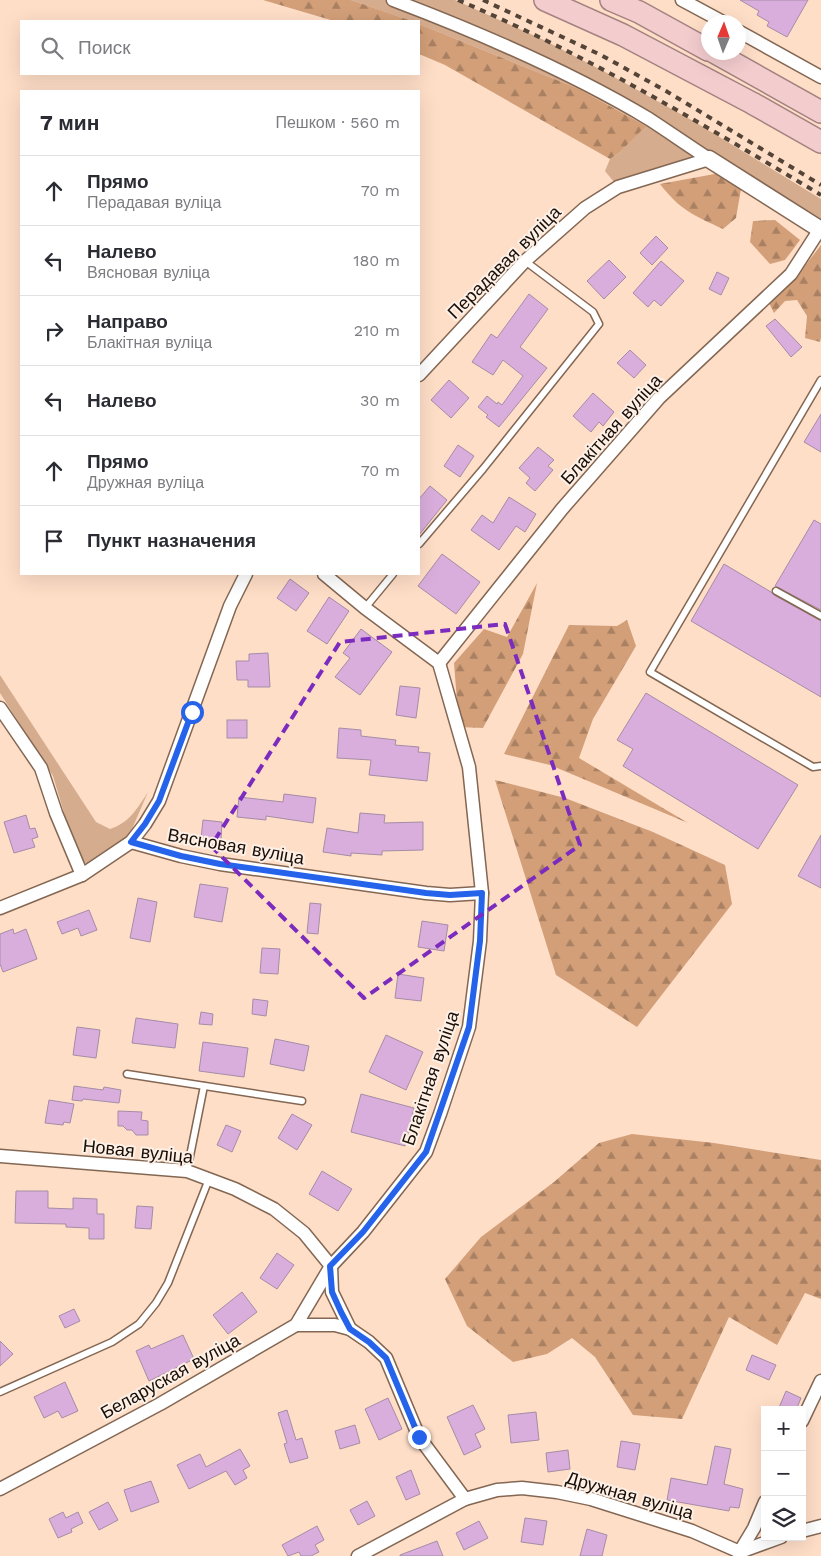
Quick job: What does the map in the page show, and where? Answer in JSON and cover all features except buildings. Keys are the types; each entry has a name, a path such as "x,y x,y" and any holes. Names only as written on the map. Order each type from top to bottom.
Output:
{"highway":[{"path":"545,0 623,35 752,103 821,142"},
{"path":"611,0 638,12 701,46"},
{"path":"728,60 821,112"}],"street":[{"path":"393,0 517,51 590,87 649,119 821,230"},
{"path":"682,0 710,15"},
{"path":"746,35 821,77"},
{"name":"Перадавая вуліца","path":"420,374 525,261 585,208 618,187 709,159"},
{"name":"Блакітная вуліца","path":"330,1266 363,1232 426,1152 469,1027 480,941 482,893 469,767 439,663 562,509 659,398 791,274 821,230"},
{"path":"0,908 82,875 131,842 145,824 159,801 230,606 246,575"},
{"path":"325,575 364,608 439,663"},
{"path":"0,708 41,768 56,813 82,875"},
{"name":"Вясновая вуліца","path":"131,842 181,856 277,873 426,893 450,895 482,893"},
{"name":"Новая вуліца","path":"0,1156 187,1171 235,1189 274,1209 304,1233 330,1266"},
{"path":"330,1266 332,1292 350,1329"},
{"name":"Беларуская вуліца","path":"0,1489 160,1404 296,1325 330,1266"},
{"path":"296,1325 335,1326 350,1329 369,1342 386,1358 419,1437 465,1499"},
{"path":"806,1413 821,1381"},
{"name":"Дружная вуліца","path":"358,1556 465,1499 497,1490 522,1488 557,1492 591,1499 692,1531 739,1554"},
{"path":"739,1554 761,1511"},
{"path":"806,1531 821,1526"},
{"path":"739,1554 771,1541"}],"lane":[{"path":"420,543 483,469 599,324 593,312 525,261"},
{"path":"821,380 650,672 813,767 821,766"},
{"path":"364,608 393,575"},
{"path":"776,591 821,616"},
{"path":"127,1074 302,1101"},
{"path":"187,1171 204,1086"},
{"path":"0,1392 112,1342 139,1324 168,1283 209,1179"}],"highlighted area":[{"path":"505,624 580,845 364,998 211,846 340,642"}],"shaded area":[{"path":"351,0 455,0 544,40 695,122 821,199 821,230 709,159 618,187 605,171 610,159 619,153 646,125 579,89 420,24 420,20 409,20"},
{"path":"0,675 96,822 110,829 117,826 136,810 148,792 129,836 92,863 86,863 77,856 53,776 0,693"}],"green space":[{"path":"263,0 351,0 409,20 331,20"},
{"path":"420,24 579,89 646,126 619,153 610,159 445,65 420,54"},
{"path":"720,173 741,189 736,218 723,229 703,220 681,206 660,184"},
{"path":"775,220 800,240 785,260 770,264 750,242 753,221"},
{"path":"821,245 820,342 805,338 807,316 797,300 785,301 774,313 768,301 797,276"},
{"path":"537,583 523,654 483,728 459,727 454,663 484,629 507,637"},
{"path":"627,620 636,646 593,719 579,758 688,823 550,765 504,754 569,625 617,626"},
{"path":"495,780 565,798 653,832 725,865 732,904 637,1027 556,975"},
{"path":"632,1134 714,1143 821,1160 821,1299 805,1293 777,1345 729,1317 682,1419 633,1415 595,1357 572,1338 547,1354 513,1362 467,1326 445,1279 481,1237 554,1182 599,1143"}],"railway":[{"path":"458,0 552,43 643,91 821,195"},
{"path":"483,0 601,55 666,91 821,185"}],"route":[{"path":"192,712 159,801 131,842 181,856 277,873 395,890 450,895 482,893 480,941 469,1027 426,1152 363,1232 330,1266 332,1292 341,1312 350,1329 369,1342 386,1358 419,1437"}]}
